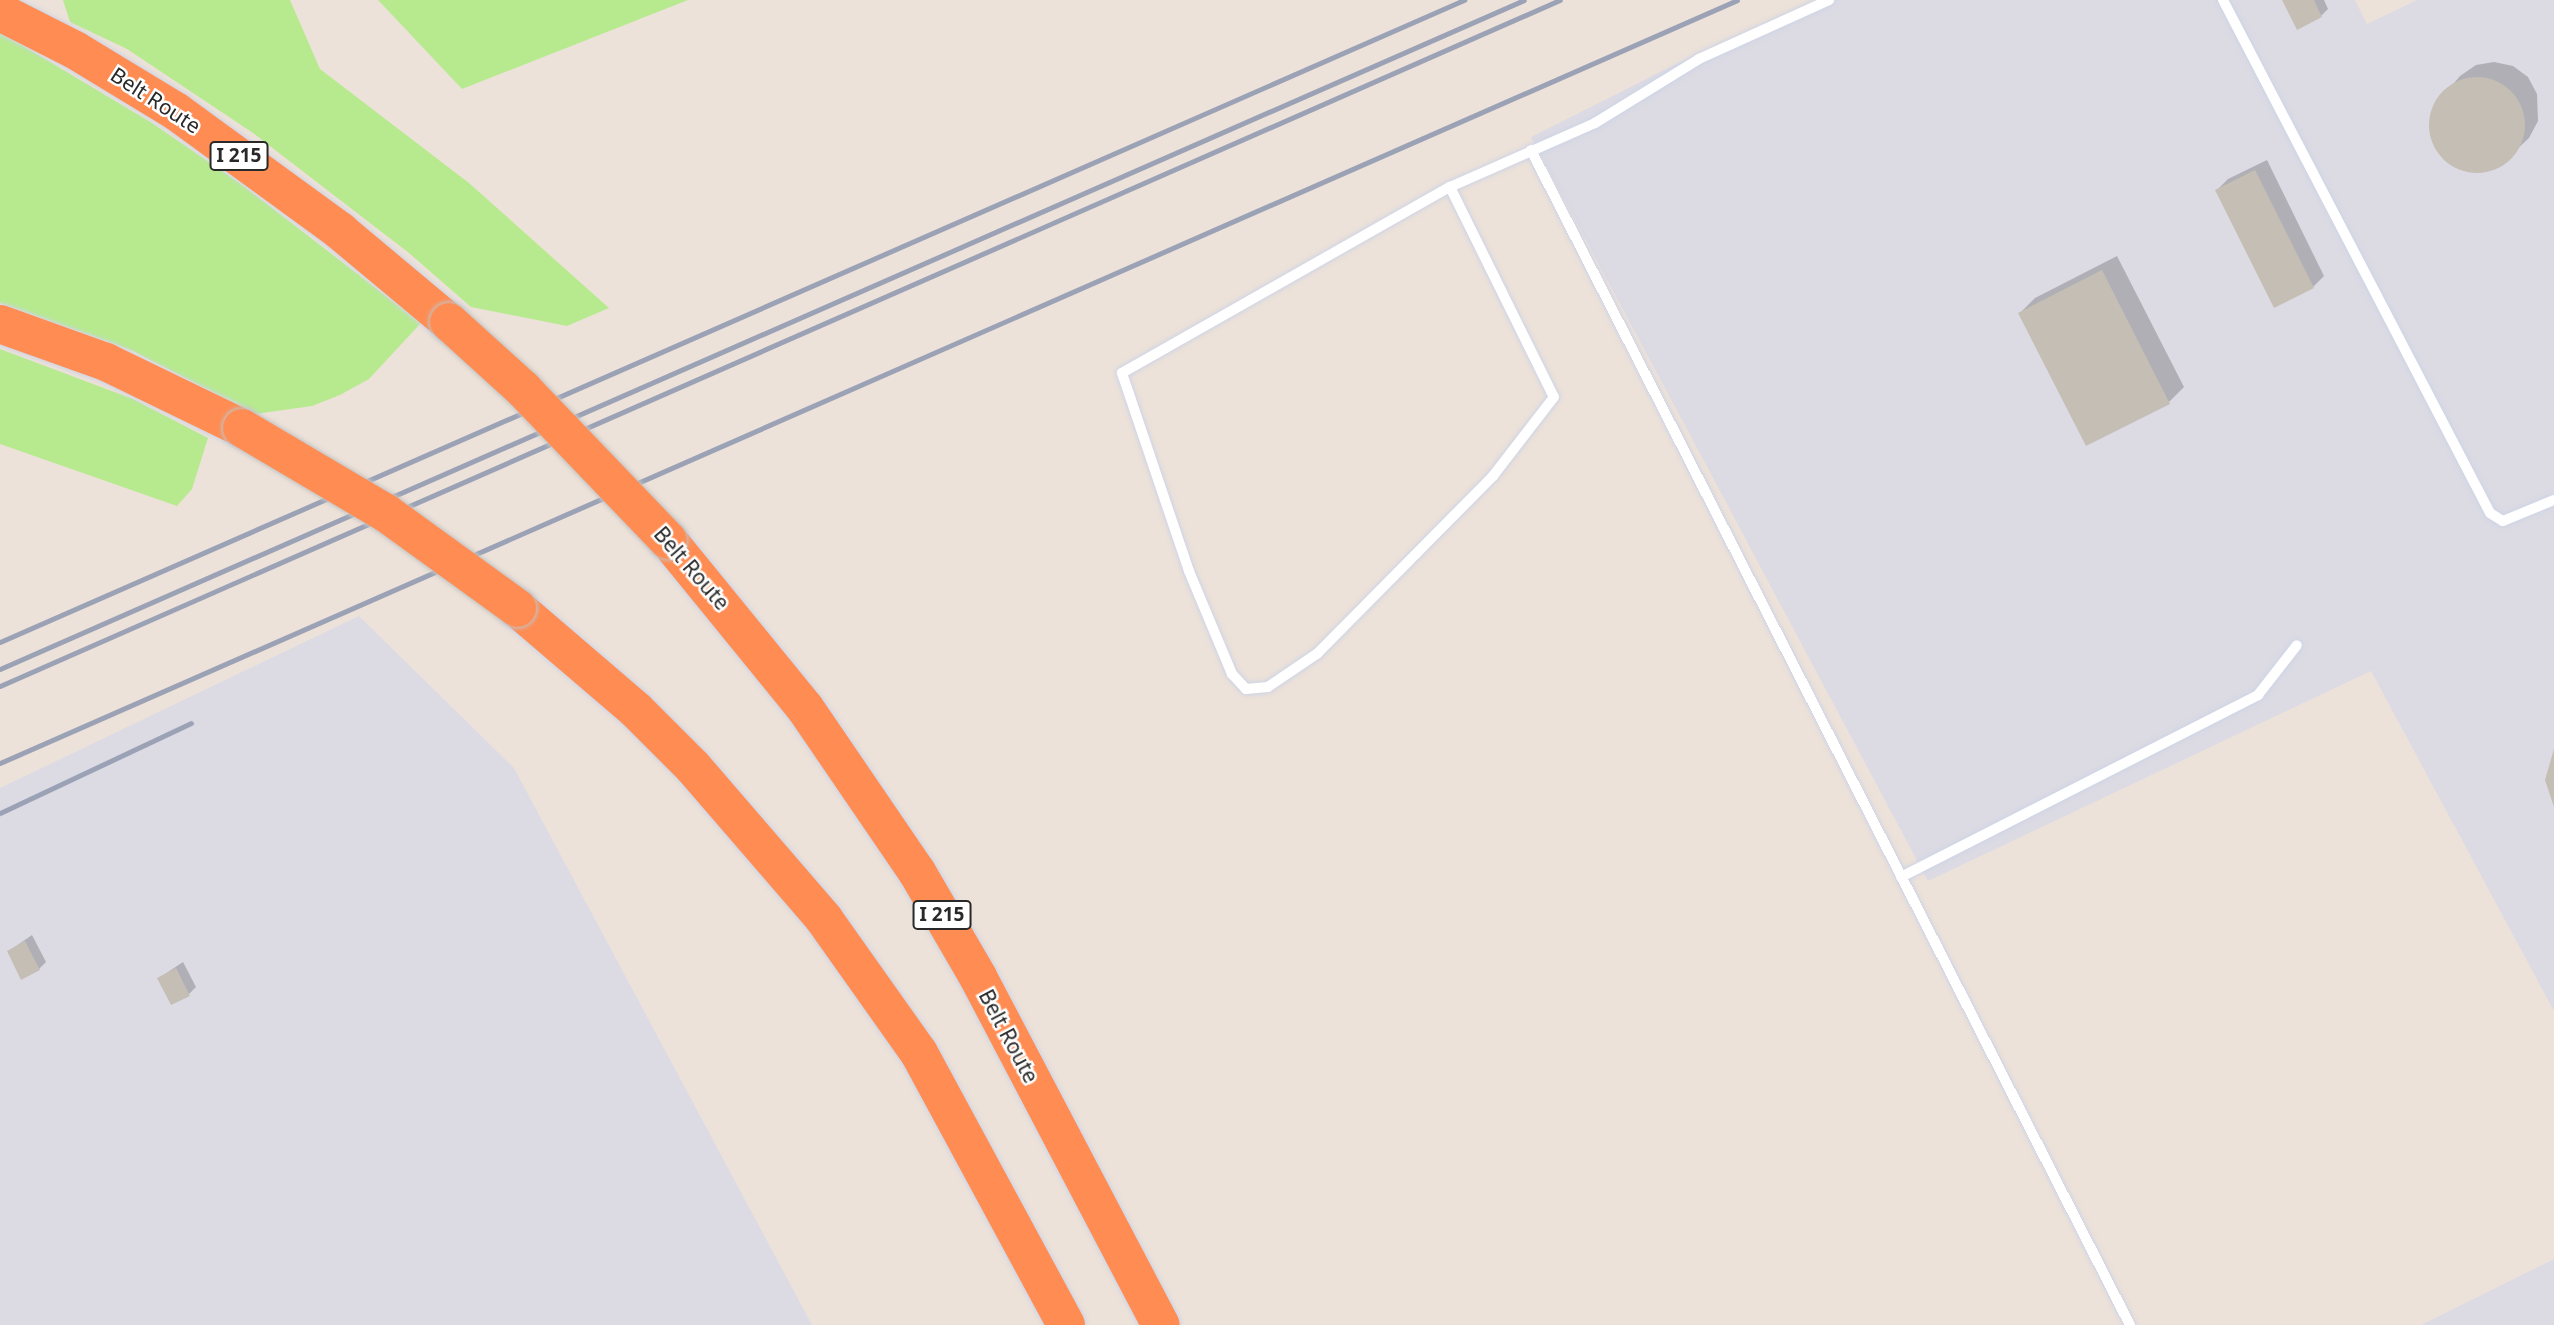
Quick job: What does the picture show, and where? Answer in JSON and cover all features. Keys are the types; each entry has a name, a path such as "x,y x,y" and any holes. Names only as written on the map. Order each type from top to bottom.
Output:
{"highway":[{"name":"Belt Route","path":"5,14 75,50 198,127 340,231 449,322 523,389 668,540 789,687 910,861 978,977 1161,1325"},
{"path":"0,324 106,362 242,428 386,513 517,608 627,701 693,767 775,857 895,1014 950,1107 1066,1325"}],"lane":[{"path":"1450,187 1554,397 1493,477 1318,653 1268,687 1246,689 1232,674 1189,571 1122,373 1450,187 1595,124 1699,59 1829,0"},
{"path":"2223,0 2490,513 2503,521 2554,500"},
{"path":"1531,150 2130,1325"},
{"path":"1902,877 2258,695 2297,645"}],"shaded area":[{"path":"1822,0 2355,0 2367,24 2417,0 2554,0 2554,1011 2371,671 1928,881 1531,137 1678,63"},
{"path":"359,616 514,768 812,1325 0,1325 0,788"},
{"path":"2554,1259 2554,1325 2421,1325"}],"green space":[{"path":"63,0 290,0 320,69 469,183 609,308 567,326 471,307 409,253 253,133 127,49 70,22"},
{"path":"378,0 688,0 462,89"},
{"path":"0,32 152,123 241,184 421,323 369,379 340,395 312,406 255,414 131,350 0,303"},
{"path":"0,349 133,399 208,438 192,489 177,506 0,444"}],"building":[{"path":"2282,0 2314,0 2322,17 2297,30"},
{"path":"2477,77 2495,80 2511,91 2522,107 2525,125 2522,143 2511,159 2495,170 2477,173 2459,170 2443,159 2432,143 2429,125 2432,107 2443,91 2459,80"},
{"path":"2255,170 2314,288 2274,308 2215,190"},
{"path":"2102,270 2170,404 2086,446 2018,313"},
{"path":"2554,749 2554,807 2545,780"},
{"path":"25,941 40,970 21,980 7,951"},
{"path":"176,968 190,996 171,1005 157,978"}],"railway":[{"path":"0,642 1464,0"},
{"path":"0,669 1524,0"},
{"path":"0,686 1560,0"},
{"path":"0,763 1737,0"},
{"path":"0,813 191,723"}]}
